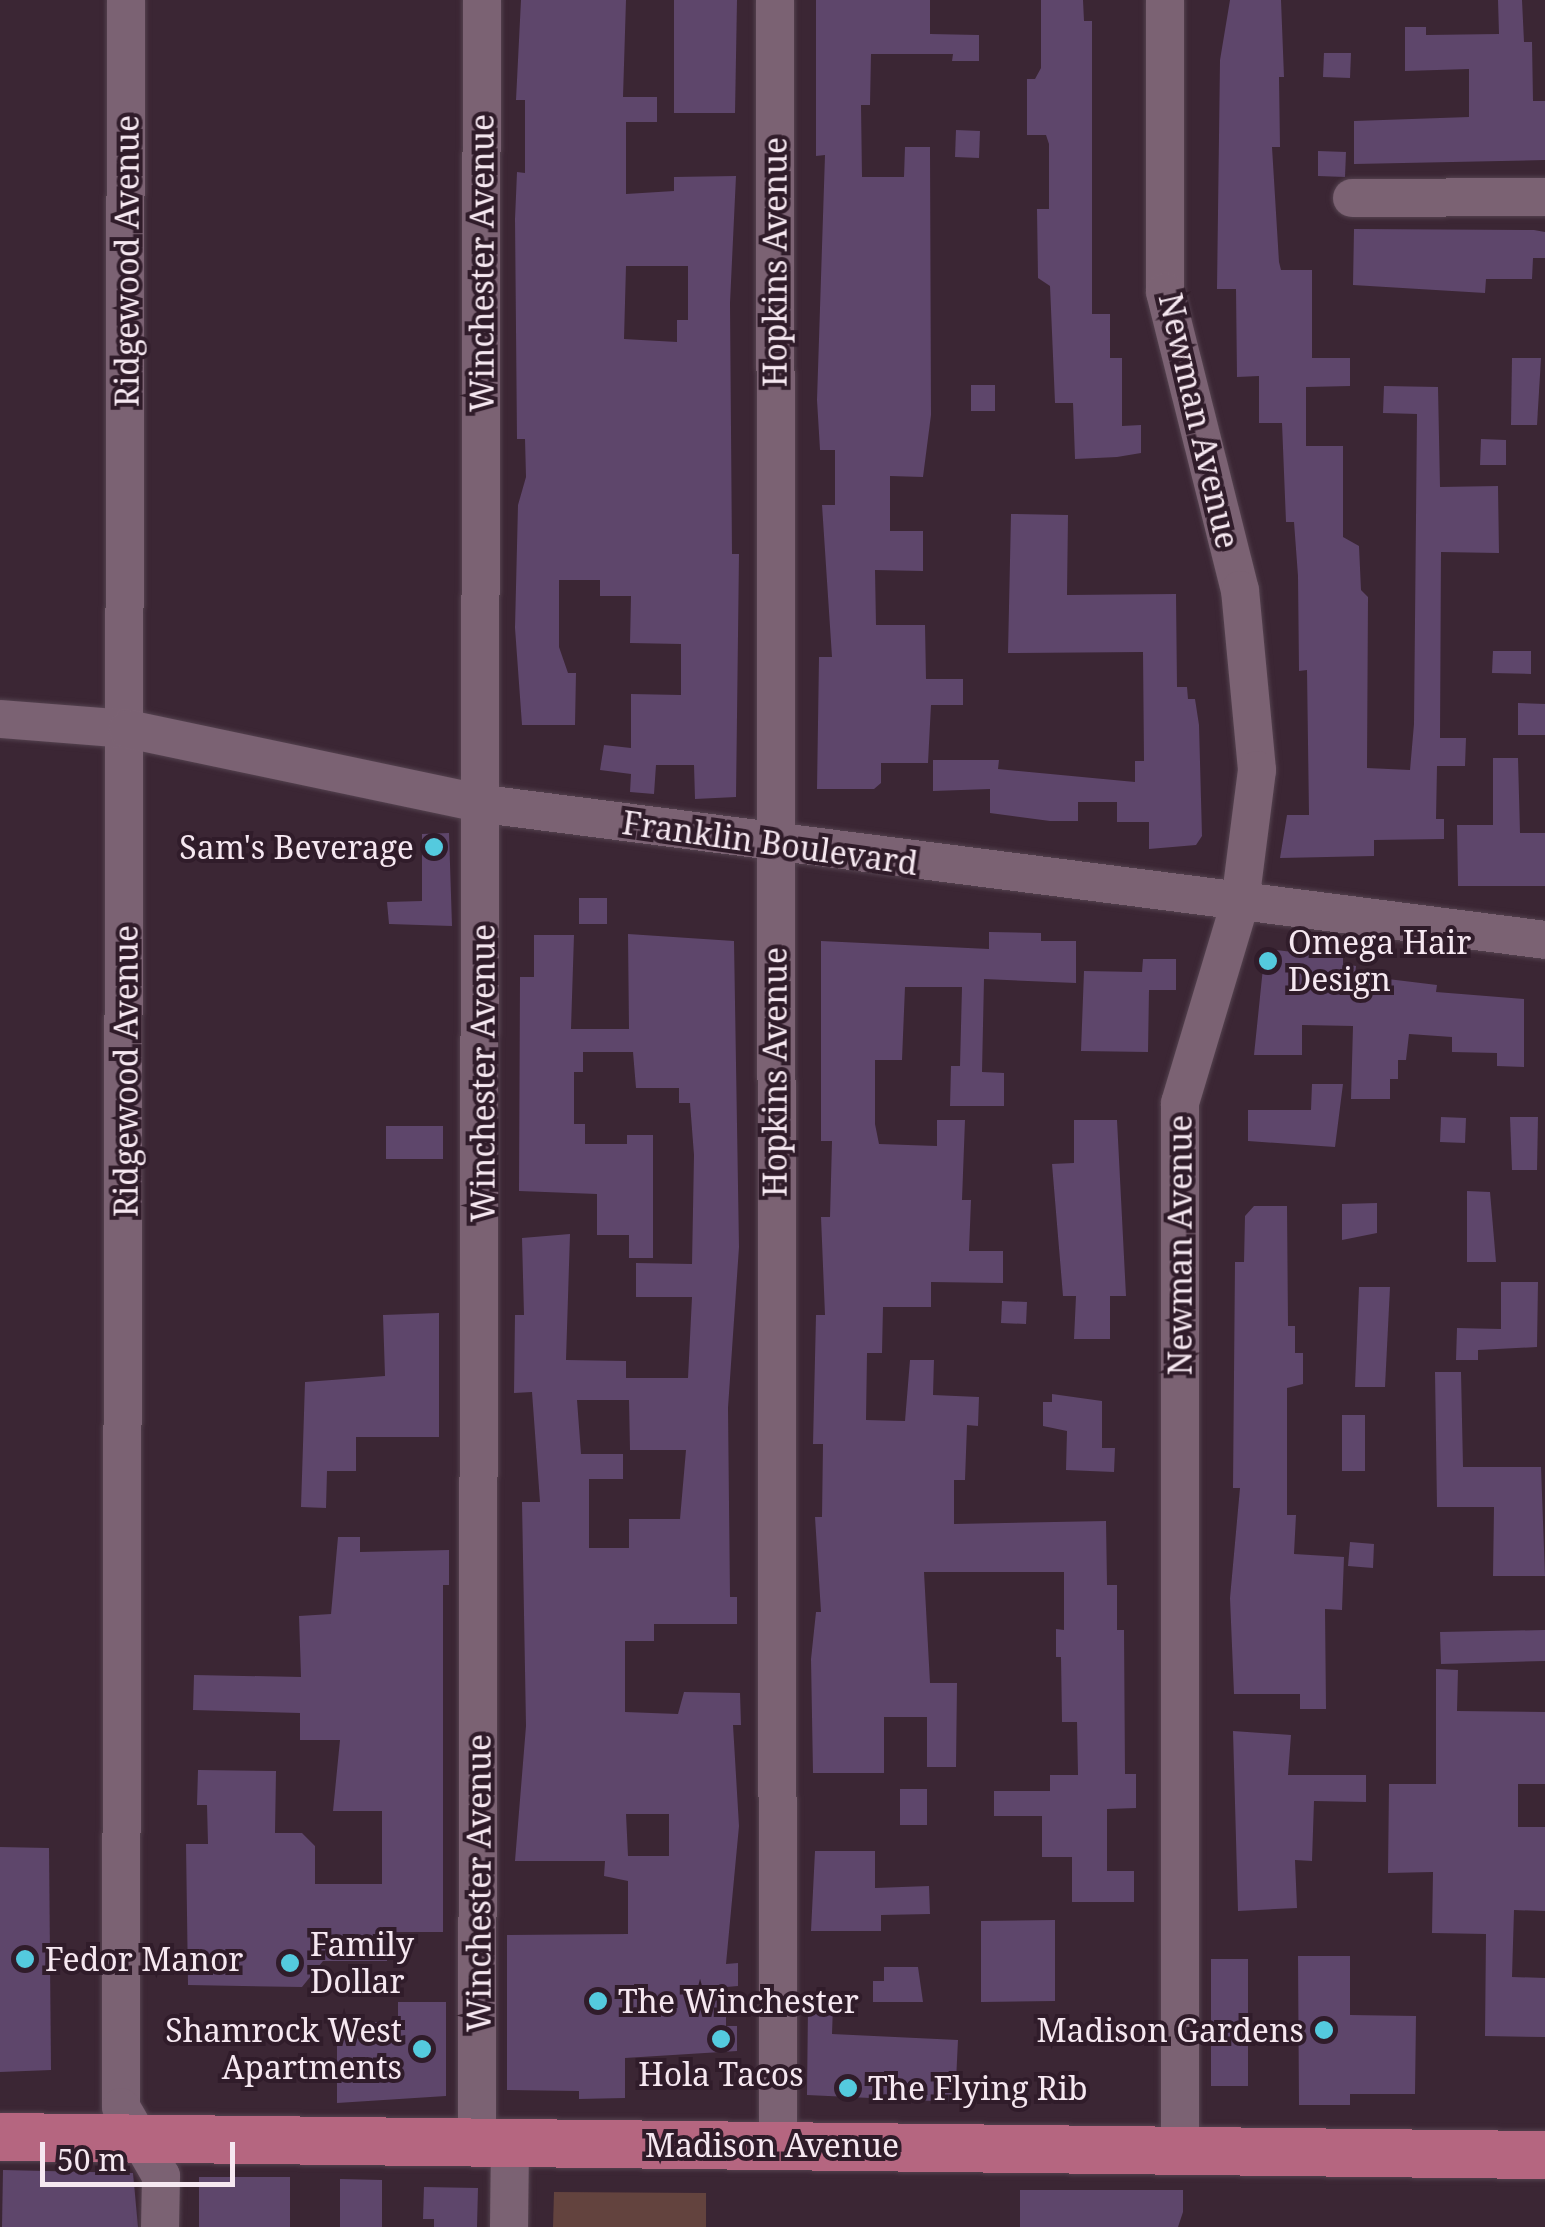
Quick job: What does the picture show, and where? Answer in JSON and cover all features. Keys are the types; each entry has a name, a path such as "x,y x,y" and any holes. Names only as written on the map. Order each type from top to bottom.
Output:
{"main road":[{"name":"Madison Avenue","path":"0,2137 494,2146 778,2143 1545,2155"}],"street":[{"name":"Ridgewood Avenue","path":"126,0 128,730 122,2107 161,2176 160,2227"},
{"name":"Winchester Avenue","path":"482,0 494,2146 509,2227"},
{"name":"Hopkins Avenue","path":"775,0 778,2143"},
{"name":"Newman Avenue","path":"1165,0 1166,292 1240,590 1257,770 1240,903 1180,1103 1180,2150"},
{"path":"1352,198 1545,197"},
{"name":"Franklin Boulevard","path":"0,719 128,730 484,804 1545,940"}],"shaded area":[{"path":"554,2192 706,2193 706,2227 553,2227"}],"building":[{"path":"521,0 626,0 623,97 657,97 657,122 626,122 626,194 674,191 674,177 736,176 730,303 732,554 739,554 736,797 695,799 694,765 656,765 654,794 630,792 631,774 600,770 604,745 631,748 631,694 681,695 681,644 630,643 631,596 600,596 600,580 559,580 559,647 568,673 576,673 575,725 522,725 515,628 518,505 526,477 525,439 517,439 515,219 517,172 525,173 525,100 516,100","holes":["626,266 688,266 688,320 677,320 677,342 624,339"]},
{"path":"674,0 737,0 735,113 674,113"},
{"path":"816,0 930,0 930,34 979,35 979,61 952,61 953,54 871,54 870,105 861,105 862,177 904,177 905,147 930,147 931,415 923,477 890,476 890,531 923,531 923,571 875,570 876,625 925,625 926,679 963,679 963,705 931,705 928,763 881,763 881,783 874,789 817,789 819,657 832,657 822,505 835,505 835,450 820,450 817,400 825,155 816,156"},
{"path":"1041,0 1083,0 1084,21 1092,21 1092,314 1110,314 1110,358 1122,358 1122,426 1141,425 1141,453 1075,459 1073,403 1055,403 1050,286 1038,278 1037,209 1049,209 1049,144 1046,135 1027,135 1027,79 1035,79 1041,68"},
{"path":"1230,0 1281,0 1284,77 1279,77 1280,147 1272,147 1279,262 1281,270 1312,270 1312,358 1350,358 1350,386 1306,387 1306,446 1343,446 1343,537 1359,546 1361,590 1368,597 1367,768 1410,770 1414,724 1417,414 1383,413 1384,386 1438,387 1440,487 1498,486 1499,553 1441,552 1440,738 1466,738 1465,766 1437,766 1436,819 1444,819 1444,839 1374,840 1374,856 1280,858 1287,815 1309,815 1307,670 1299,671 1298,576 1294,522 1286,522 1282,423 1259,423 1259,376 1237,377 1236,289 1217,289 1220,60"},
{"path":"1498,0 1522,0 1524,42 1532,42 1533,101 1545,101 1545,160 1354,164 1354,121 1469,117 1469,69 1405,71 1405,27 1426,27 1426,35 1499,34"},
{"path":"1324,53 1351,53 1350,78 1323,77"},
{"path":"956,130 980,131 979,158 955,157"},
{"path":"1318,151 1346,152 1345,177 1318,176"},
{"path":"1354,229 1534,230 1545,232 1545,258 1533,258 1532,279 1486,279 1485,293 1353,285"},
{"path":"1512,358 1541,358 1537,425 1511,425"},
{"path":"971,385 995,385 995,411 971,411"},
{"path":"1481,439 1506,440 1506,465 1480,465"},
{"path":"1011,514 1068,515 1067,595 1176,594 1177,687 1187,687 1188,699 1195,699 1199,725 1202,836 1196,845 1149,849 1149,822 1117,822 1117,802 1078,802 1078,821 1050,821 990,813 990,789 933,791 933,760 999,760 998,769 1135,782 1135,761 1144,761 1143,652 1008,653"},
{"path":"1493,651 1531,651 1531,674 1492,673"},
{"path":"1518,703 1545,704 1545,735 1518,735"},
{"path":"1493,758 1518,758 1520,833 1545,833 1545,886 1458,886 1457,825 1493,825"},
{"path":"449,833 452,926 389,924 387,902 422,901 422,834"},
{"path":"579,898 607,898 607,924 579,924"},
{"path":"989,932 1041,933 1041,941 1076,941 1076,983 984,979 982,1072 1004,1073 1004,1106 950,1106 951,1066 960,1066 962,987 905,987 902,1060 875,1060 875,1124 879,1144 937,1146 937,1120 965,1120 962,1200 971,1200 969,1251 1003,1251 1003,1283 931,1282 931,1307 883,1307 882,1353 867,1353 866,1420 905,1421 910,1360 934,1360 933,1395 979,1397 978,1426 967,1425 965,1480 954,1480 954,1524 1106,1521 1107,1585 1117,1585 1117,1630 1124,1630 1125,1774 1136,1774 1136,1808 1107,1809 1107,1871 1134,1871 1134,1902 1072,1902 1072,1857 1042,1857 1042,1816 994,1816 994,1791 1050,1791 1050,1775 1078,1775 1077,1722 1062,1722 1061,1657 1056,1657 1056,1629 1064,1630 1064,1572 924,1572 930,1683 957,1683 956,1767 927,1767 927,1717 884,1717 884,1773 813,1773 811,1659 816,1612 821,1612 815,1517 822,1517 823,1444 813,1444 816,1315 825,1315 821,1217 830,1217 832,1141 821,1141 821,941 989,949"},
{"path":"628,934 734,941 739,1247 728,1408 730,1597 737,1597 737,1624 654,1624 654,1641 625,1641 625,1712 678,1714 684,1692 740,1693 741,1725 733,1725 739,1826 726,1964 738,1963 738,1986 726,1987 726,2026 737,2026 737,2051 625,2058 625,2098 579,2099 579,2091 507,2090 507,1935 628,1934 628,1881 604,1876 605,1861 515,1861 526,1726 522,1502 540,1502 532,1392 514,1393 515,1315 524,1315 522,1238 570,1234 566,1360 626,1361 626,1378 688,1378 692,1297 636,1297 636,1263 692,1264 694,1155 690,1103 679,1103 679,1088 636,1088 633,1052 583,1052 583,1072 574,1072 574,1124 585,1124 585,1144 627,1144 627,1135 653,1135 653,1258 629,1258 629,1235 597,1235 597,1194 519,1191 520,977 534,977 534,935 574,935 571,1029 629,1029","holes":["577,1400 629,1400 630,1450 686,1450 680,1519 629,1519 629,1548 589,1548 589,1479 623,1479 623,1454 581,1454","626,1814 669,1814 669,1856 628,1856"]},
{"path":"1276,950 1343,958 1343,964 1356,966 1355,975 1437,985 1436,992 1524,999 1524,1067 1497,1066 1497,1053 1452,1052 1452,1037 1409,1034 1406,1060 1398,1060 1398,1079 1390,1079 1390,1099 1351,1099 1353,1026 1302,1025 1302,1055 1254,1055 1264,958"},
{"path":"1143,959 1176,959 1176,990 1149,990 1148,1052 1081,1051 1084,971 1142,972"},
{"path":"1312,1084 1343,1084 1335,1147 1248,1141 1248,1110 1311,1110"},
{"path":"1441,1117 1466,1118 1465,1143 1440,1142"},
{"path":"1510,1117 1538,1117 1537,1170 1512,1170"},
{"path":"1074,1120 1117,1120 1126,1296 1110,1296 1110,1339 1074,1339 1076,1296 1063,1296 1052,1164 1074,1163"},
{"path":"386,1126 443,1126 443,1159 386,1159"},
{"path":"1467,1191 1490,1192 1496,1262 1467,1262"},
{"path":"1377,1203 1377,1233 1342,1240 1342,1204"},
{"path":"1254,1206 1287,1206 1288,1326 1295,1326 1295,1353 1303,1353 1303,1384 1287,1388 1287,1515 1296,1515 1294,1554 1344,1557 1342,1610 1325,1609 1326,1709 1300,1709 1300,1694 1234,1694 1230,1598 1240,1488 1233,1488 1235,1262 1244,1262 1245,1216"},
{"path":"1501,1282 1538,1282 1537,1347 1478,1350 1478,1360 1456,1360 1457,1328 1501,1329"},
{"path":"1359,1287 1390,1287 1385,1387 1355,1387"},
{"path":"1002,1301 1027,1302 1026,1324 1001,1323"},
{"path":"439,1313 439,1437 356,1437 356,1471 327,1471 326,1508 301,1507 305,1382 385,1376 383,1315"},
{"path":"1435,1372 1461,1372 1463,1467 1541,1467 1545,1576 1493,1576 1494,1507 1437,1507"},
{"path":"1052,1394 1102,1401 1102,1448 1115,1448 1114,1472 1066,1470 1067,1431 1043,1426 1043,1402 1052,1402"},
{"path":"1342,1415 1365,1415 1365,1471 1342,1471"},
{"path":"338,1537 360,1537 360,1552 449,1550 449,1585 443,1585 443,1932 387,1932 387,1961 323,1961 302,1987 188,1985 186,1844 208,1844 207,1805 197,1805 198,1770 276,1771 275,1833 302,1833 315,1846 315,1884 382,1884 382,1811 333,1811 340,1740 300,1740 300,1713 193,1710 194,1675 301,1677 299,1616 331,1614"},
{"path":"1350,1542 1374,1544 1373,1568 1348,1566"},
{"path":"1545,1630 1545,1661 1441,1664 1440,1632"},
{"path":"1436,1669 1458,1670 1457,1711 1545,1712 1545,1784 1518,1784 1518,1827 1545,1827 1545,1911 1514,1910 1512,1977 1545,1978 1545,2037 1485,2036 1486,1934 1432,1933 1433,1872 1388,1873 1389,1784 1436,1784"},
{"path":"1233,1731 1291,1735 1288,1775 1366,1775 1366,1802 1314,1801 1312,1861 1295,1860 1297,1908 1238,1911"},
{"path":"900,1789 927,1789 927,1825 900,1825"},
{"name":"Fedor Manor","path":"0,1847 49,1848 51,2070 0,2072"},
{"path":"815,1851 875,1851 875,1888 929,1886 930,1914 881,1915 881,1931 811,1931"},
{"path":"1055,1920 1055,2001 981,2002 981,1921"},
{"path":"1298,1956 1350,1956 1350,2015 1416,2016 1415,2094 1350,2094 1350,2105 1299,2105"},
{"path":"1211,1959 1248,1959 1248,2086 1211,2086"},
{"path":"884,1967 918,1967 923,2002 873,2002 873,1981 884,1981"},
{"path":"398,2002 446,2002 446,2096 337,2103 337,2022 398,2022"},
{"path":"808,2006 833,2006 832,2034 958,2040 955,2102 807,2095"},
{"path":"3,2170 133,2173 138,2227 2,2227"},
{"path":"199,2177 290,2177 290,2227 199,2227"},
{"path":"340,2179 382,2180 382,2227 340,2227"},
{"path":"424,2187 478,2188 477,2227 434,2227 434,2219 423,2219"},
{"path":"1020,2190 1183,2190 1183,2212 1178,2227 1020,2227"}],"place":[{"name":"Sam's Beverage","path":"434,847"},
{"name":"Omega Hair Design","path":"1268,961"},
{"name":"Fedor Manor","path":"25,1959"},
{"name":"Family Dollar","path":"290,1963"},
{"name":"The Winchester","path":"598,2001"},
{"name":"Madison Gardens","path":"1324,2030"},
{"name":"Hola Tacos","path":"721,2039"},
{"name":"Shamrock West Apartments","path":"422,2049"},
{"name":"The Flying Rib","path":"848,2088"}]}
